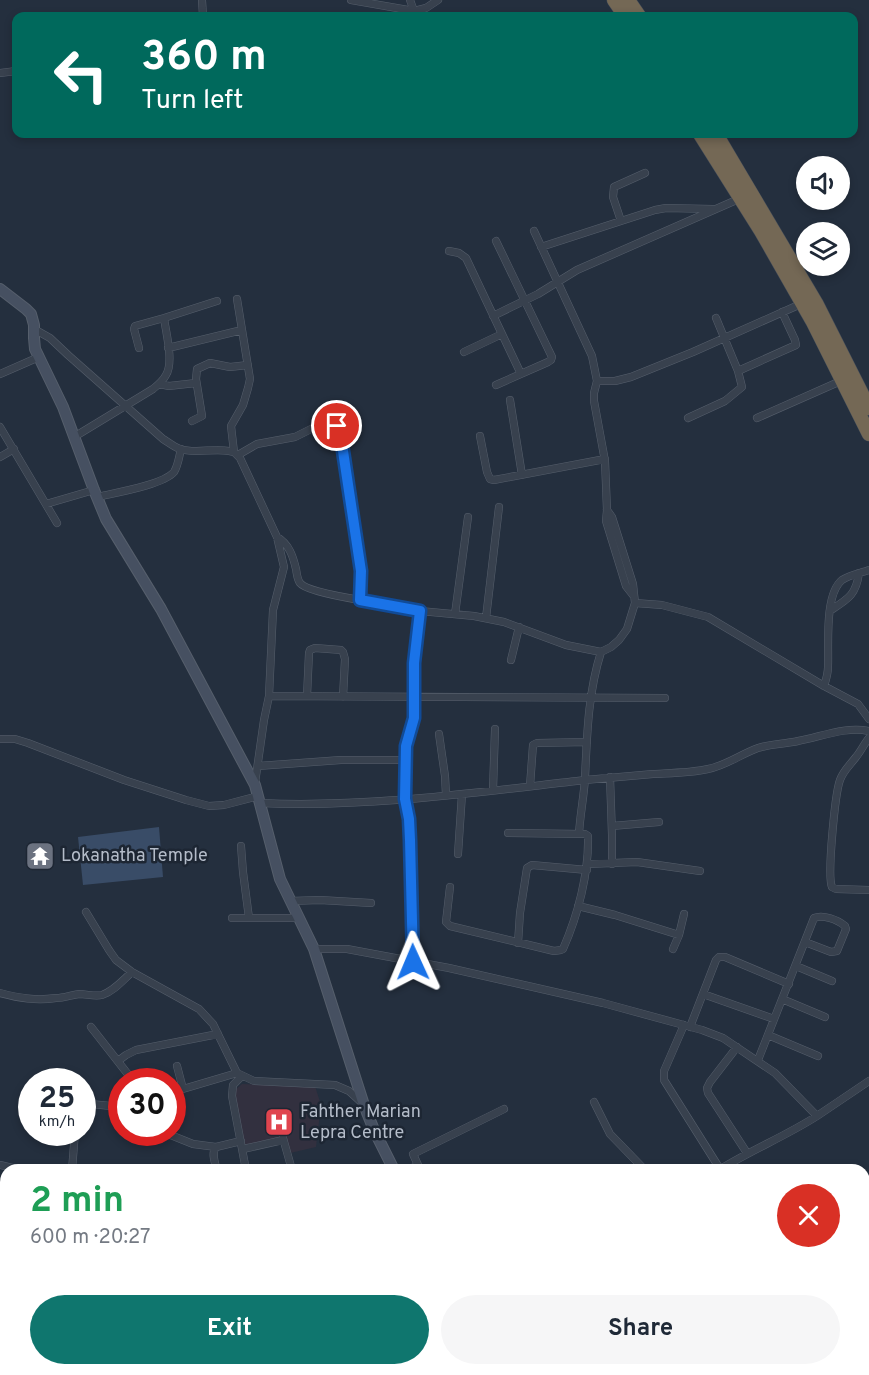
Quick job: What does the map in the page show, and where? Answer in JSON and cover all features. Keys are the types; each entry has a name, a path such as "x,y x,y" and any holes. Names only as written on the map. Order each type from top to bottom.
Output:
{"highway":[{"path":"703,138 803,303 869,434"},
{"path":"718,138 816,303 869,408"}],"street":[{"path":"351,0 414,11 426,8 438,0"},
{"path":"410,0 414,11"},
{"path":"621,221 613,197 614,187 645,173"},
{"path":"493,315 547,289 577,270 741,198"},
{"path":"541,247 666,208 716,209"},
{"path":"277,537 289,548 298,580 303,586 346,598 420,611 486,618 519,627 566,645 601,652 611,647 623,634 632,616 634,599 626,586 606,520 605,459 594,401 597,381 589,349 534,231"},
{"path":"496,241 552,357 548,362 496,385"},
{"path":"449,251 459,253 466,258 521,374"},
{"path":"0,290 26,309 33,319 34,344 63,407 106,519 161,609 258,795 280,879 314,950 364,1105 391,1164"},
{"path":"237,299 250,379 243,405 231,426 236,453 277,537 284,567 273,610 269,696 258,766 258,795"},
{"path":"139,348 135,326 217,301"},
{"path":"597,381 615,381 631,376 803,303"},
{"path":"738,371 796,345 782,312"},
{"path":"74,437 159,384 168,373 170,363 164,318"},
{"path":"688,418 725,401 743,385 716,318"},
{"path":"34,329 50,338 163,439 181,449 224,450 236,453 257,444 295,437 316,427 335,426 339,428 361,571 360,600"},
{"path":"168,348 242,330"},
{"path":"464,352 502,334"},
{"path":"0,374 39,357"},
{"path":"192,421 202,416 196,369 210,363 230,367 248,365"},
{"path":"757,418 843,380"},
{"path":"159,384 169,386 196,382"},
{"path":"510,400 522,475"},
{"path":"0,427 57,523"},
{"path":"480,436 487,472 490,479 494,480 605,459"},
{"path":"0,457 14,449"},
{"path":"46,504 95,493 148,485 175,471 181,449"},
{"path":"486,618 499,507"},
{"path":"456,614 468,517"},
{"path":"824,686 828,669 828,627 835,590 838,584 846,578 869,570"},
{"path":"831,610 848,600 853,594 858,584 859,573"},
{"path":"634,599 708,617 858,704 869,719"},
{"path":"413,962 409,819 405,799 406,746 414,718 414,663 420,611"},
{"path":"511,660 519,627"},
{"path":"307,696 309,653 315,648 344,652 343,697"},
{"path":"579,834 592,681 601,652"},
{"path":"269,696 665,698"},
{"path":"494,790 495,729"},
{"path":"0,740 15,739 28,743 124,780 209,806 224,805 258,795 289,804 405,799 610,777 689,772 710,769 768,745 798,741 843,730 869,730"},
{"path":"439,734 446,795"},
{"path":"869,738 845,769 838,786 830,880 832,887 836,889 869,890"},
{"path":"530,786 533,745 587,742"},
{"path":"258,766 341,760 406,760"},
{"path":"610,777 612,864"},
{"path":"458,854 462,794"},
{"path":"612,826 659,822"},
{"path":"450,887 447,925 561,951 573,927 578,906 587,867 588,836 587,834 508,833"},
{"path":"241,846 249,918"},
{"path":"518,943 526,871 529,866 587,867 643,863 700,871"},
{"path":"291,901 371,903"},
{"path":"578,906 679,935"},
{"path":"87,912 116,960 132,972 199,1009 213,1024 239,1075"},
{"path":"674,949 684,914"},
{"path":"758,1060 813,921 817,916 840,922 846,928 837,951 831,952 805,942"},
{"path":"232,918 299,918"},
{"path":"314,950 346,949 449,968 603,1003 687,1026 723,1038 758,1060 775,1073 817,1116"},
{"path":"716,1164 664,1080 664,1071 703,994 716,960 722,957 789,984"},
{"path":"796,966 832,981"},
{"path":"0,993 18,998 38,999 82,994 96,996 113,989 132,972"},
{"path":"703,994 774,1019"},
{"path":"782,999 825,1017"},
{"path":"91,1028 124,1068"},
{"path":"118,1060 136,1050 219,1034"},
{"path":"768,1035 818,1056"},
{"path":"736,1047 707,1088 747,1153"},
{"path":"177,1066 183,1089 239,1075 254,1081 335,1085 349,1091 364,1105"},
{"path":"239,1075 233,1085 232,1096 245,1164"},
{"path":"730,1164 799,1128 869,1081"},
{"path":"594,1102 610,1134 639,1164"},
{"path":"418,1164 413,1154 504,1109"},
{"path":"243,1149 283,1139 290,1164"},
{"path":"186,1141 216,1147 241,1141"},
{"path":"72,1164 74,1146"},
{"path":"216,1147 214,1149 216,1164"}],"shaded area":[{"name":"Fahther Marian Lepra Centre","path":"242,1084 315,1086 321,1105 316,1147 286,1154 282,1140 244,1148 234,1091"}],"water":[{"path":"159,827 163,877 83,885 78,837"}],"place":[{"name":"Lokanatha Temple","path":"40,856"},
{"name":"Fahther Marian Lepra Centre","path":"279,1122"}],"route":[{"path":"337,426 340,431 361,571 360,600 420,611 414,663 414,718 406,746 405,799 409,819 413,962"}]}
